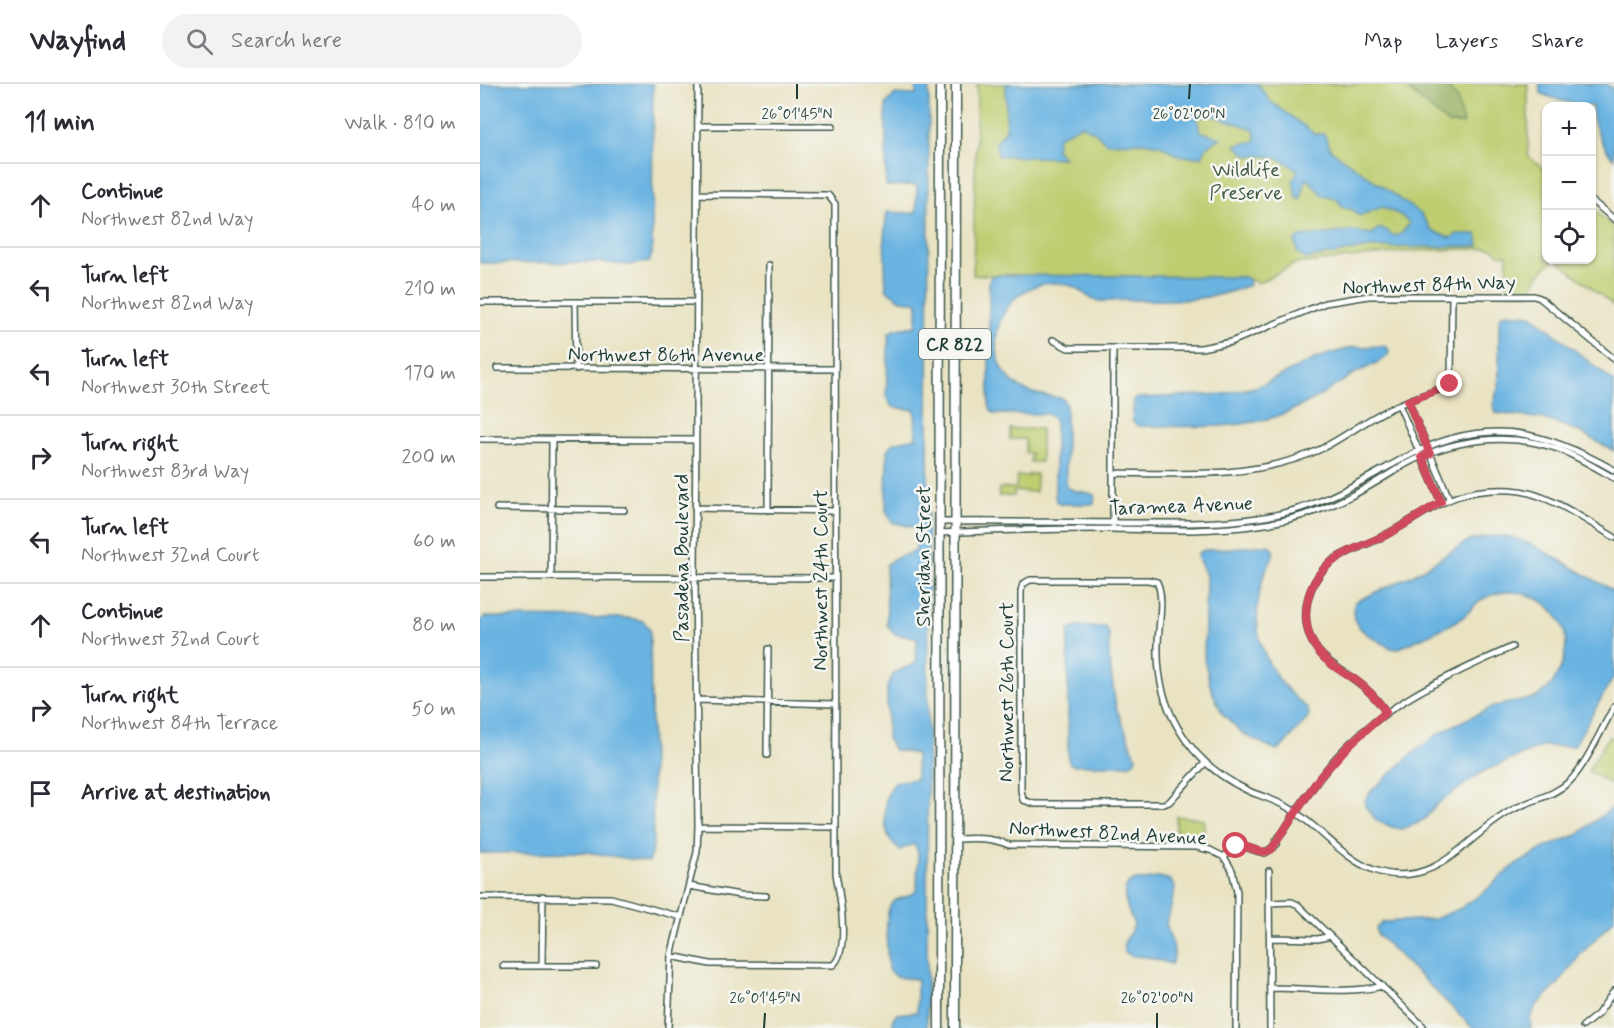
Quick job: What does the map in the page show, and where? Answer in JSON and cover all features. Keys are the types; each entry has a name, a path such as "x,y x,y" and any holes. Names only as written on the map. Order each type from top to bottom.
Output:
{"main road":[{"name":"Sheridan Street","path":"939,1028 940,84"},
{"name":"Sheridan Street","path":"955,1028 956,84"}],"street":[{"name":"Pasadena Boulevard","path":"668,1028 671,956 697,852 698,826 695,508 698,370 698,84"},
{"path":"698,126 833,126"},
{"name":"Northwest 24th Court","path":"671,956 710,964 833,965 838,961 841,952 841,903 836,874 835,204 828,195 698,194"},
{"path":"1596,204 1614,219"},
{"path":"768,510 769,265"},
{"name":"Northwest 84th Way","path":"1053,340 1068,348 1201,348 1232,342 1325,303 1349,298 1369,296 1537,297 1614,359"},
{"path":"1114,473 1211,473 1278,464 1319,449 1399,405 1443,388 1450,384 1451,378 1452,296"},
{"path":"480,302 698,302"},
{"path":"575,302 576,369"},
{"path":"940,533 1113,526 1113,348"},
{"name":"Northwest 86th Avenue","path":"497,368 834,369"},
{"path":"1408,401 1449,498"},
{"path":"1399,405 1441,502"},
{"name":"Taramea Avenue","path":"1113,526 1220,522 1285,513 1342,493 1427,447 1449,439 1481,432 1522,434 1562,443 1614,470"},
{"path":"480,439 696,440"},
{"path":"551,577 552,440"},
{"name":"Taramea Avenue","path":"940,522 1209,530 1261,525 1319,510 1347,498 1406,464 1450,446 1475,440 1518,440 1559,449 1614,478"},
{"path":"1386,712 1366,688 1329,663 1316,649 1309,633 1306,615 1307,598 1314,581 1336,558 1385,535 1449,498 1479,491 1514,490 1544,498 1614,537"},
{"path":"497,508 624,510"},
{"path":"695,508 835,512"},
{"path":"480,577 835,578"},
{"name":"Northwest 26th Court","path":"1030,580 1148,580 1157,582 1160,596 1157,646 1162,690 1178,728 1205,763 1169,802 1164,804 1035,804 1023,800 1021,790 1021,591 1023,584 1030,580"},
{"path":"1236,1028 1237,892 1232,870 1224,857 1236,846 1241,845 1265,853 1274,847 1280,841 1281,835 1296,812 1335,759 1386,712 1411,695 1450,674 1512,647"},
{"path":"766,755 768,649"},
{"path":"698,700 835,704"},
{"path":"1205,763 1231,783 1296,812 1362,865 1382,872 1402,875 1440,866 1494,821 1515,809 1553,794 1574,776 1614,707"},
{"path":"698,826 836,827"},
{"name":"Northwest 82nd Avenue","path":"954,839 984,838 1009,845 1197,848 1210,850 1224,857"},
{"path":"1269,871 1270,1028"},
{"path":"689,886 740,895 766,896"},
{"path":"542,965 543,896"},
{"path":"480,897 611,898 681,918"},
{"path":"1270,903 1295,903 1423,1026 1421,1028"},
{"path":"1270,938 1318,939 1330,936"},
{"path":"503,966 596,966"},
{"path":"1270,988 1362,989 1382,986"},
{"path":"1583,1026 1598,1014 1614,991"}],"green space":[{"name":"Wildlife Preserve","path":"977,84 1402,84 1448,124 1463,124 1450,84 1528,84 1528,156 1542,168 1542,264 1550,264 1540,274 1532,293 1508,293 1507,255 1499,254 1493,248 1412,251 1295,264 1258,283 1244,277 973,275"},
{"path":"1402,84 1450,84 1450,92 1457,97 1463,124 1448,124"},
{"path":"1596,211 1614,227 1614,306 1562,264 1596,264"},
{"path":"1010,429 1041,429 1041,462 1030,462 1031,453 1025,453 1025,439 1010,439"},
{"path":"1029,474 1036,474 1036,492 1014,491 1014,496 999,496 999,488 1016,488 1017,476 1029,476"},
{"path":"1609,736 1614,739 1614,786 1588,771"},
{"path":"1176,816 1204,819 1204,836 1176,836"}],"water":[{"path":"480,84 653,84 652,254 649,262 627,265 598,262 480,263"},
{"path":"916,84 929,84 927,1028 893,1028 893,1018 897,1014 917,1012 917,979 896,977 888,970 887,935 889,908 892,903 917,890 918,852 914,844 900,850 891,840 886,827 885,805 895,782 916,779 916,754 894,750 887,738 887,687 894,673 916,663 917,638 894,634 887,624 886,565 893,559 916,551 916,528 892,522 886,510 887,450 893,443 916,438 915,410 892,407 886,396 889,333 896,329 916,326 918,302 901,300 886,289 884,236 887,212 916,213 917,185 886,186 886,104 895,94 916,95"},
{"path":"1006,84 1258,84 1270,101 1315,134 1324,134 1331,150 1421,214 1432,231 1451,238 1457,234 1477,234 1479,246 1369,248 1305,259 1297,252 1295,241 1300,237 1351,231 1372,234 1378,229 1384,229 1394,236 1401,234 1410,223 1400,215 1382,207 1359,216 1351,209 1343,208 1337,199 1323,196 1308,179 1304,184 1301,200 1296,197 1293,180 1298,171 1275,158 1248,156 1235,145 1256,141 1254,129 1214,116 1197,117 1200,131 1221,138 1207,146 1202,157 1179,156 1160,145 1142,142 1106,143 1095,132 1081,125 1058,137 1056,149 1064,158 998,156 996,142 1006,130"},
{"path":"1539,84 1606,84 1614,89 1614,159 1598,134 1596,102 1566,102 1541,93"},
{"path":"992,275 1245,277 1249,285 1219,295 1189,299 1099,301 1078,289 1059,283 1031,288 1009,305 1002,316 996,343 1003,369 1022,389 1035,394 1062,398 1066,404 1066,482 1068,488 1095,495 1094,504 1061,504 1056,501 1055,495 1055,422 1052,417 1047,414 995,414 991,411 989,404 989,281"},
{"path":"1505,313 1532,315 1614,382 1614,451 1576,430 1544,419 1496,413 1493,405 1499,385 1499,321"},
{"path":"1385,346 1389,350 1388,355 1380,361 1303,405 1271,418 1239,424 1205,426 1138,426 1132,421 1134,400 1138,398 1224,394 1259,386 1317,358 1353,347"},
{"path":"1490,536 1512,537 1533,545 1614,591 1614,676 1574,746 1543,746 1484,771 1437,804 1425,819 1401,829 1392,827 1377,821 1365,806 1365,800 1372,790 1418,749 1449,728 1496,706 1531,699 1544,692 1555,680 1562,665 1566,642 1563,627 1557,616 1539,600 1517,592 1494,594 1483,599 1456,621 1397,649 1391,648 1362,631 1357,625 1353,611 1355,602 1413,575 1468,541"},
{"path":"1268,545 1272,547 1273,554 1265,572 1257,612 1262,647 1279,679 1307,708 1309,713 1308,718 1281,748 1276,750 1243,734 1222,713 1211,689 1204,658 1206,576 1197,556 1199,552 1205,550"},
{"path":"484,617 628,618 643,621 650,629 653,847 649,862 586,852 480,853 480,621"},
{"path":"1078,627 1105,627 1109,633 1109,657 1116,707 1136,757 1134,762 1128,765 1074,765 1070,764 1068,759 1068,640 1069,630"},
{"path":"1614,806 1614,919 1536,1006 1530,1019 1531,1028 1473,1028 1377,934 1376,928 1383,922 1434,919 1461,908 1484,892 1511,868 1544,848 1577,835"},
{"path":"1159,877 1170,880 1175,888 1166,921 1174,948 1171,964 1148,957 1132,956 1125,952 1123,945 1134,925 1125,900 1126,888 1136,880"}],"route":[{"path":"1236,846 1246,846 1265,853 1271,850 1319,778 1363,731 1386,712 1366,688 1329,663 1316,649 1306,623 1307,598 1314,581 1336,558 1385,535 1441,502 1422,457 1430,454 1408,401 1450,384"}]}
